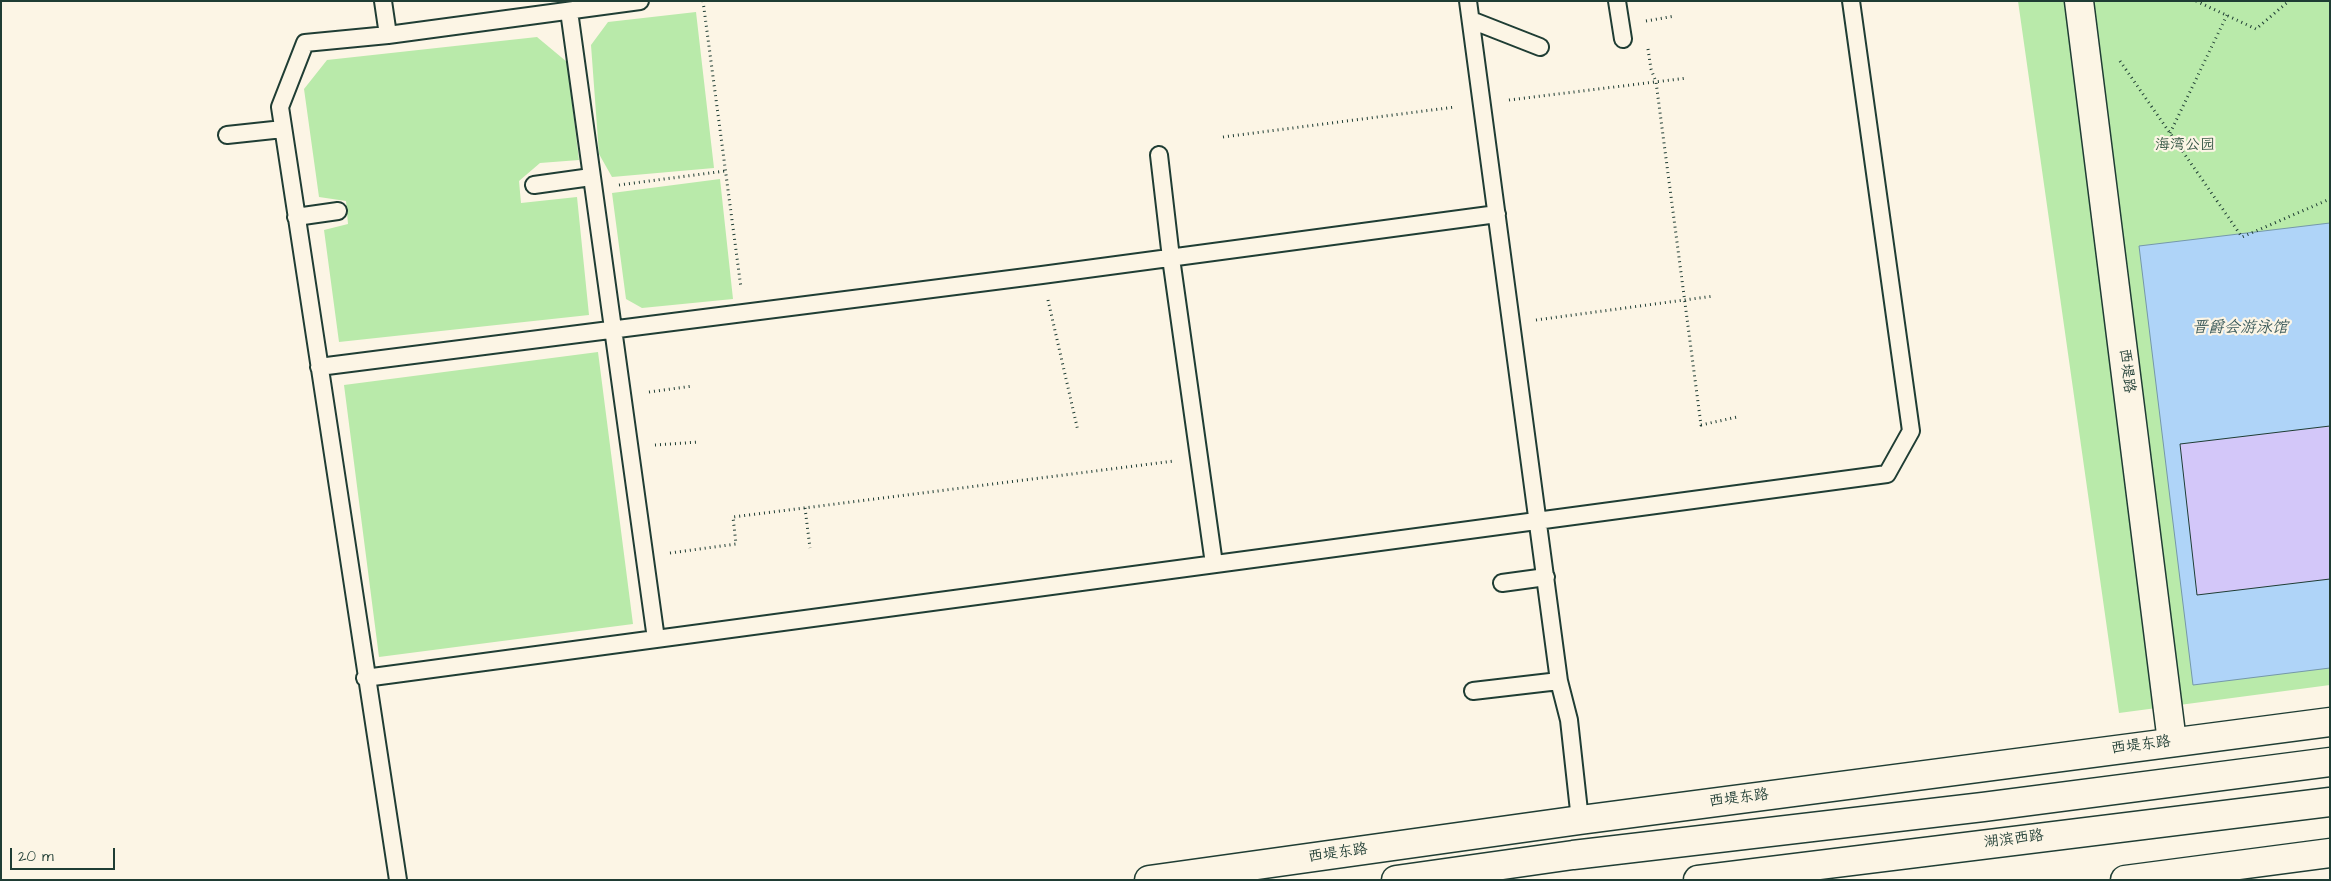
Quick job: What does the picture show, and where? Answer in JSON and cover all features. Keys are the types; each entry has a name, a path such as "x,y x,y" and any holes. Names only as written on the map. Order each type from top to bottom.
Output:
{"main road":[{"name":"西堤路","path":"2079,1 2172,742"},
{"name":"西堤东路","path":"1149,880 1580,820 2330,722"},
{"path":"1396,880 1573,855 1973,809 2330,762"},
{"name":"湖滨西路","path":"1698,880 2330,802"},
{"path":"2125,880 2330,853"}],"lane":[{"path":"383,1 388,35"},
{"path":"398,880 280,107 305,44 388,35 640,1"},
{"path":"1468,1 1559,680 1569,720 1580,820"},
{"path":"1617,1 1623,39"},
{"path":"366,678 1887,474 1911,431 1851,1"},
{"path":"569,10 656,639"},
{"path":"1471,20 1540,47"},
{"path":"227,135 283,129"},
{"path":"1160,155 1171,258 1214,564"},
{"path":"534,185 592,183"},
{"path":"296,217 338,211"},
{"path":"319,367 1042,276 1497,214"},
{"path":"1502,583 1546,577"},
{"path":"1473,691 1559,680"}],"path":[{"path":"703,1 744,314"},
{"path":"2196,1 2256,29 2289,1"},
{"path":"1643,15 1644,22 1675,16"},
{"path":"2170,133 2227,15"},
{"path":"1647,41 1651,69 1656,82 1701,425 1737,417"},
{"path":"2119,60 2242,237 2330,199"},
{"path":"592,183 725,171"},
{"path":"1042,276 1078,431"},
{"path":"1512,323 1714,296"},
{"path":"622,396 693,386"},
{"path":"629,447 699,442"},
{"path":"644,556 736,544 733,518 1199,458"},
{"path":"805,508 810,548"}],"green space":[{"name":"海湾公园","path":"2018,1 2330,1 2330,685 2119,713"},
{"path":"696,12 714,168 612,177 599,154 591,45 608,22"},
{"path":"537,37 567,62 579,160 540,163 519,181 521,203 577,197 589,315 339,342 324,230 348,224 346,201 319,197 304,89 327,60"},
{"path":"720,179 733,299 642,308 626,299 612,193"},
{"path":"598,352 633,624 379,657 344,385"}],"water":[{"name":"晋爵会游泳馆","path":"2330,223 2330,668 2193,685 2139,246"}],"building":[{"path":"2330,426 2330,579 2197,595 2180,444"}]}
